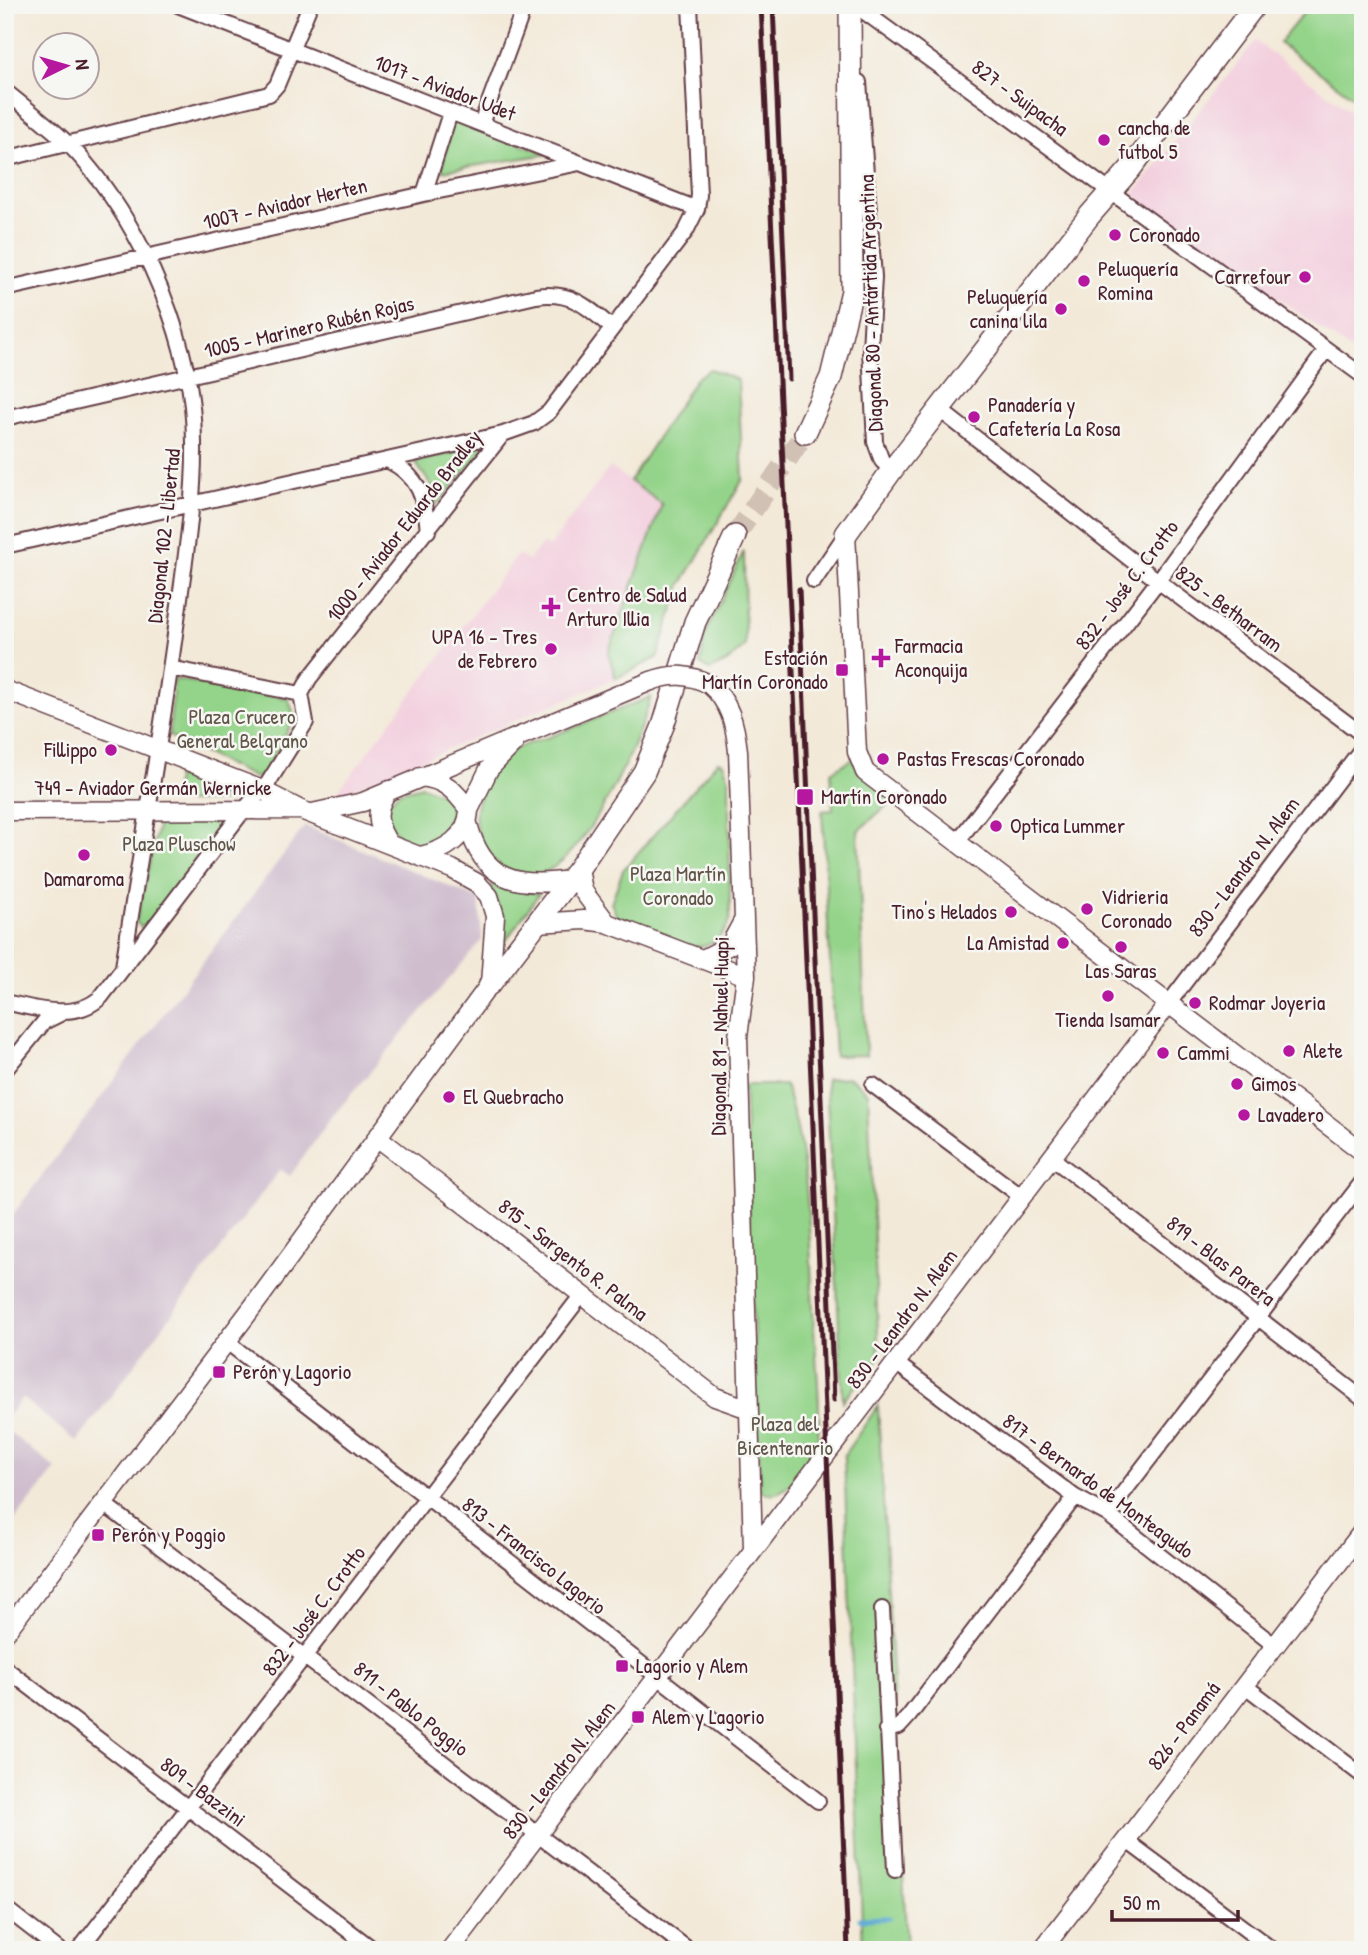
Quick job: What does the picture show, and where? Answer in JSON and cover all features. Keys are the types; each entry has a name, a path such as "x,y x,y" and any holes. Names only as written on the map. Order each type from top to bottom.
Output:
{"main road":[{"path":"846,534 892,470 1255,5"},
{"path":"804,433 831,377 845,330 852,291 851,12"},
{"path":"491,984 575,874 644,772 663,726 695,622 734,536"}],"street":[{"name":"1017 - Aviador Udet","path":"178,5 481,124 575,164 697,209"},
{"path":"5,159 260,98 278,85 310,5"},
{"path":"481,124 525,5"},
{"name":"1000 - Aviador Eduardo Bradley","path":"302,694 309,679 503,434 534,423 549,412 686,231 697,209 699,179 690,5"},
{"name":"827 - Suipacha","path":"851,12 1112,191 1363,376"},
{"name":"Diagonal 80 - Antártida Argentina","path":"851,12 864,123 873,262 870,350 875,442 882,461 892,470"},
{"name":"Diagonal 102 - Libertad","path":"5,92 68,144 120,210 162,295 187,377 194,440 191,504 158,751 123,967"},
{"path":"424,194 450,113"},
{"name":"1007 - Aviador Herten","path":"5,289 424,194 575,164"},
{"name":"1005 - Marinero Rubén Rojas","path":"5,418 549,294 579,300 612,328"},
{"name":"832 - José C. Crotto","path":"957,842 1158,581 1326,350"},
{"name":"825 - Betharram","path":"940,410 1158,581 1363,735"},
{"path":"5,546 503,434"},
{"path":"388,461 404,468 418,484 425,504 428,531"},
{"path":"814,581 846,534"},
{"path":"846,534 857,752 865,772 1363,1152"},
{"path":"5,1002 65,1011 87,1008 101,997 243,811 262,790 306,722 302,694 170,668"},
{"name":"Diagonal 81 - Nahuel Huapi","path":"420,777 651,681 675,675 709,684 728,707 735,725 746,976 738,1037 746,1408 753,1549"},
{"path":"5,690 262,790 306,812 463,874 477,883 489,897 495,916 491,984 227,1342 5,1633"},
{"name":"Diagonal 81 - Nahuel Huapi","path":"468,817 478,788 496,759 527,732"},
{"name":"830 - Leandro N. Alem","path":"450,1950 1363,747"},
{"path":"306,812 351,806 420,777 442,781 450,787 468,817 477,851 487,865 502,876 526,884 575,874 587,899 607,923"},
{"path":"389,790 379,806 378,819 379,827 390,845"},
{"name":"749 - Aviador Germán Wernicke","path":"5,811 306,812"},
{"path":"420,856 445,848 468,817"},
{"path":"703,959 730,945 739,932 744,917"},
{"path":"538,923 561,920 607,923 746,976"},
{"path":"5,1070 44,1022 65,1011"},
{"path":"873,1085 1022,1197"},
{"name":"815 - Sargento R. Palma","path":"377,1137 715,1397 746,1408"},
{"name":"819 - Blas Parera","path":"1052,1158 1363,1399"},
{"path":"1107,1514 1363,1181"},
{"name":"832 - José C. Crotto","path":"79,1950 581,1296"},
{"name":"813 - Francisco Lagorio","path":"227,1342 818,1801"},
{"name":"817 - Bernardo de Monteagudo","path":"896,1363 1075,1497 1107,1514 1274,1645"},
{"path":"886,1730 899,1727 909,1716 1075,1497"},
{"name":"811 - Pablo Poggio","path":"104,1504 306,1655 689,1950"},
{"name":"826 - Panamá","path":"1042,1950 1363,1531"},
{"path":"882,1609 895,1870"},
{"name":"809 - Bazzini","path":"5,1668 374,1950"},
{"path":"1244,1685 1363,1776"},
{"path":"1127,1841 1273,1950"},
{"path":"5,1909 59,1950"}],"shaded area":[{"name":"Carrefour","path":"1255,41 1363,120 1363,359 1133,195"},
{"name":"Centro de Salud Arturo Illia","path":"610,467 662,504 608,653 616,678 334,797 518,554 528,561 543,543 549,547"},
{"path":"305,826 479,899 482,940 331,1118 290,1176 280,1169 77,1442 22,1398 5,1420 5,1225"},
{"path":"5,1429 56,1469 5,1532"}],"green space":[{"path":"1310,5 1363,5 1363,104 1279,43"},
{"path":"452,118 548,154 442,171"},
{"path":"710,369 738,380 743,479 681,585 657,658 616,678 608,653 662,504 630,481 696,378"},
{"path":"488,444 436,506 433,488 415,462"},
{"path":"744,551 745,646 727,662 710,670 700,664 706,632"},
{"name":"Plaza Crucero General Belgrano","path":"174,679 288,698 295,717 264,775 255,778 169,736"},
{"path":"651,697 635,742 609,797 576,846 558,864 540,874 514,874 493,859 484,848 479,835 476,809 484,785 506,756 521,746"},
{"path":"855,757 893,800 858,831 866,1055 835,1056 822,811 833,810 831,772"},
{"name":"Plaza Martín Coronado","path":"718,761 723,763 729,779 730,920 721,936 709,944 695,947 664,939 617,917 611,903 623,870"},
{"path":"188,766 241,788 240,800 188,802 178,799 175,791 176,771"},
{"path":"422,786 442,794 455,807 453,823 445,834 434,841 421,844 408,842 397,834 389,822 387,804 399,792"},
{"name":"Plaza Pluschow","path":"160,817 217,822 221,826 146,926 140,926 136,922"},
{"path":"491,884 539,894 499,950 501,917"},
{"path":"850,1077 868,1093 879,1359 843,1401 826,1079"},
{"name":"Plaza del Bicentenario","path":"744,1085 785,1085 800,1145 808,1206 818,1395 817,1445 814,1458 807,1469 786,1488 771,1494 760,1490"},
{"path":"878,1406 907,1950 863,1950 844,1455"}],"waterway":[{"path":"860,1919 889,1918"}],"tunnel":[{"path":"735,536 805,433"}],"railway":[{"path":"761,5 799,797 848,1950"},
{"path":"773,5 789,379"},
{"path":"799,589 834,1400"}],"place":[{"name":"cancha de futbol 5","path":"1104,140"},
{"name":"Coronado","path":"1115,235"},
{"name":"Carrefour","path":"1305,277"},
{"name":"Peluquería Romina","path":"1084,281"},
{"name":"Peluquería canina lila","path":"1061,309"},
{"name":"Panadería y Cafetería La Rosa","path":"974,417"},
{"name":"Centro de Salud Arturo Illia","path":"551,607"},
{"name":"UPA 16 - Tres de Febrero","path":"551,649"},
{"name":"Farmacia Aconquija","path":"881,658"},
{"name":"Estación Martín Coronado","path":"842,670"},
{"name":"Fillippo","path":"111,750"},
{"name":"Pastas Frescas Coronado","path":"883,759"},
{"name":"Martín Coronado","path":"805,797"},
{"name":"Optica Lummer","path":"996,826"},
{"name":"Damaroma","path":"84,855"},
{"name":"Vidrieria Coronado","path":"1087,909"},
{"name":"Tino's Helados","path":"1011,912"},
{"name":"La Amistad","path":"1063,943"},
{"name":"Las Saras","path":"1121,947"},
{"name":"Tienda Isamar","path":"1108,996"},
{"name":"Rodmar Joyeria","path":"1195,1003"},
{"name":"Alete","path":"1289,1051"},
{"name":"Cammi","path":"1163,1053"},
{"name":"Gimos","path":"1237,1084"},
{"name":"El Quebracho","path":"449,1097"},
{"name":"Lavadero","path":"1244,1115"},
{"name":"Perón y Lagorio","path":"219,1372"},
{"name":"Perón y Poggio","path":"98,1535"},
{"name":"Lagorio y Alem","path":"622,1666"},
{"name":"Alem y Lagorio","path":"638,1717"}]}
